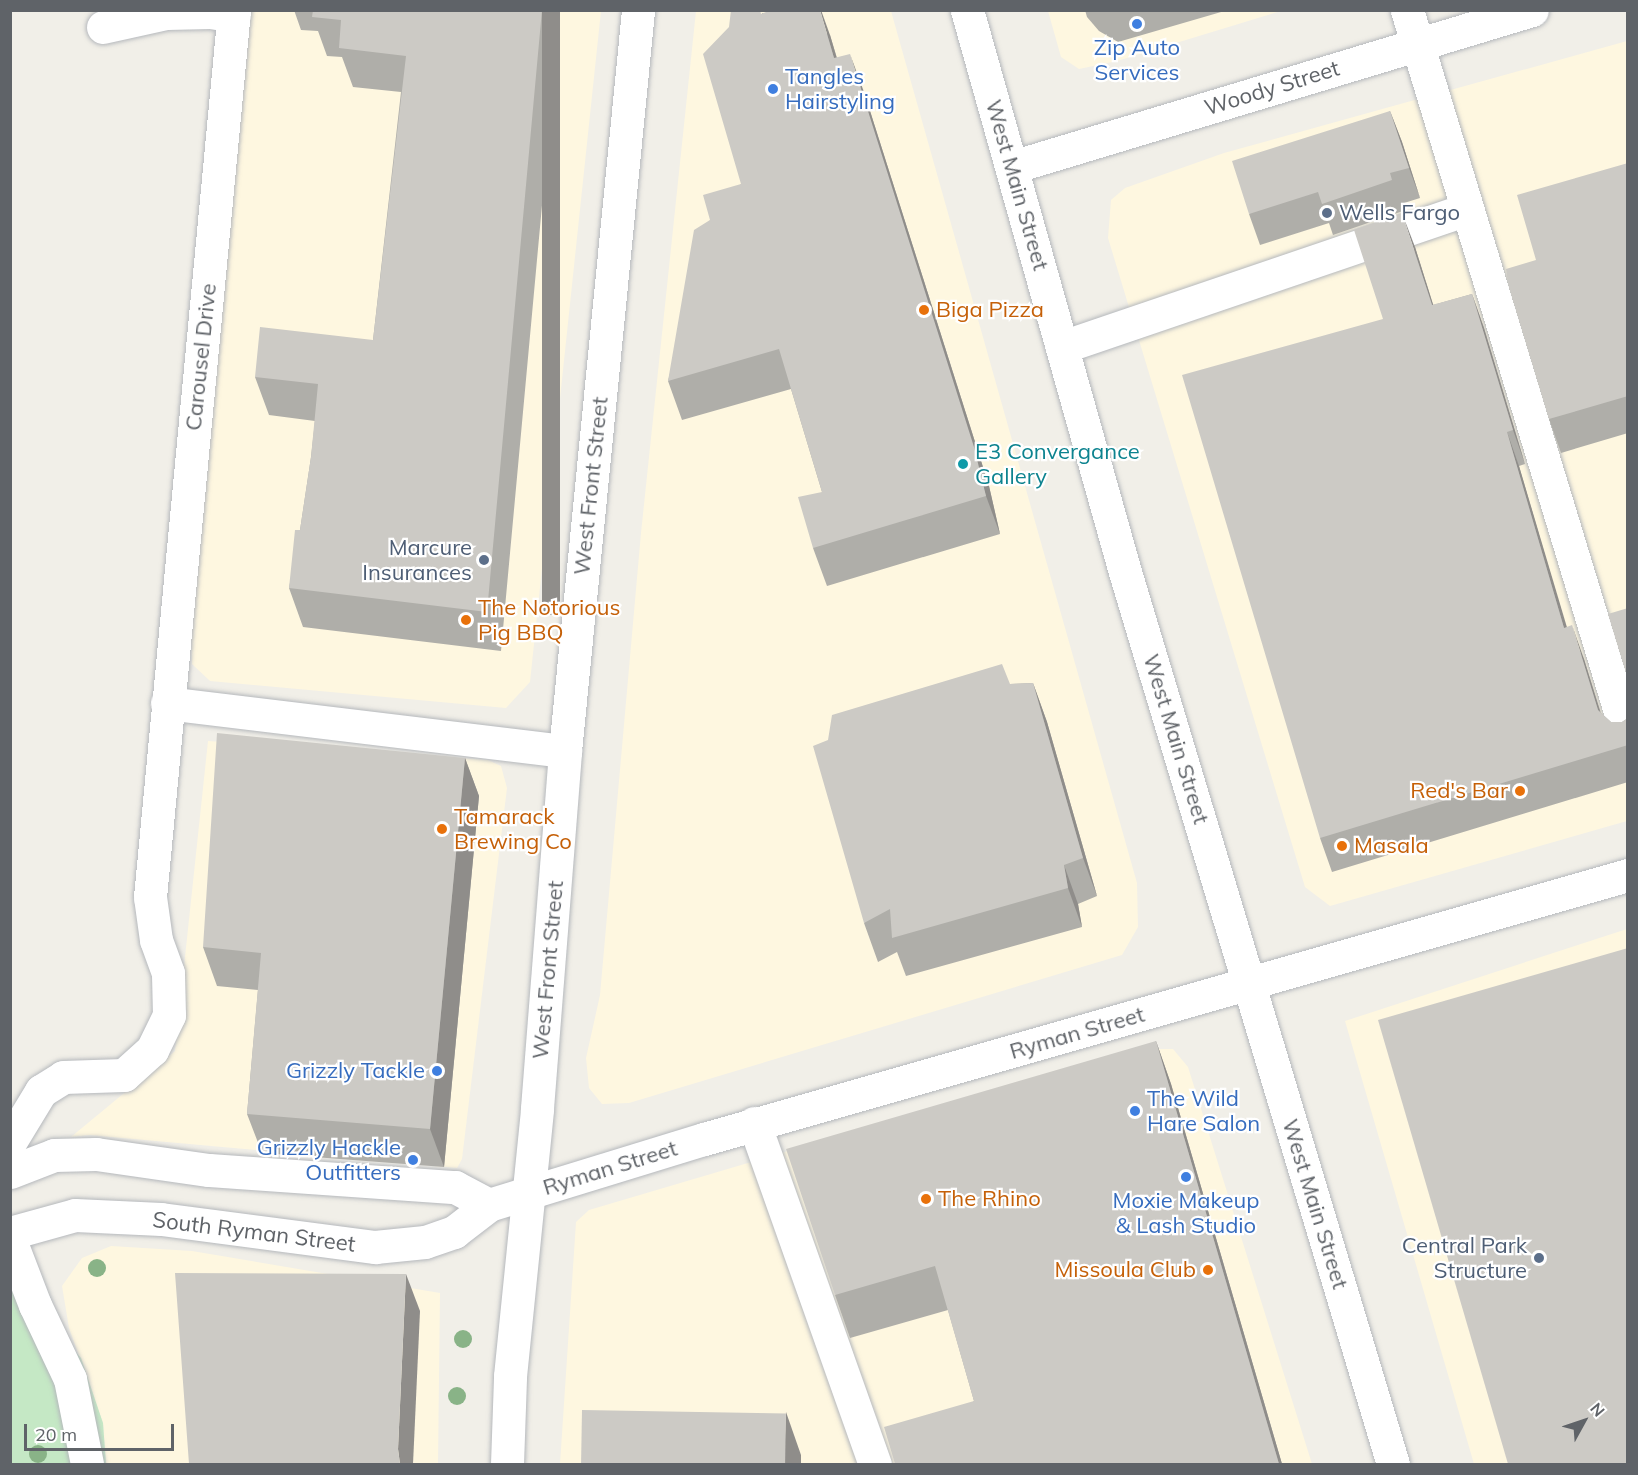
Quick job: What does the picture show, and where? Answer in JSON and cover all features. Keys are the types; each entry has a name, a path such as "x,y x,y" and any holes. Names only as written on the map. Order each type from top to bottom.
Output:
{"street":[{"name":"West Front Street","path":"507,1464 510,1376 526,1193 537,1108 566,751 638,10"},
{"name":"West Main Street","path":"967,10 1129,584 1393,1464"},
{"path":"1407,10 1628,738"},
{"name":"Woody Street","path":"1012,167 1532,10"},
{"path":"103,27 166,13 234,13"},
{"name":"Carousel Drive","path":"10,1142 41,1091 63,1077 124,1075 152,1050 169,1015 168,973 156,940 150,897 234,13"},
{"path":"1062,347 1467,209"},
{"path":"167,703 566,751"},
{"name":"Ryman Street","path":"526,1193 754,1124 1250,985 1628,875"},
{"path":"754,1124 875,1464"},
{"path":"10,1172 54,1155 96,1154 221,1171 455,1187 489,1205"},
{"name":"South Ryman Street","path":"10,1233 75,1215 161,1219 375,1247 425,1242 454,1232 489,1205 526,1193"},
{"path":"10,1240 35,1305 70,1379 87,1464"}],"shaded area":[{"path":"251,11 601,11 530,682 506,708 210,681 192,664 190,603"},
{"path":"696,11 891,11 1137,883 1138,927 1122,955 629,1103 602,1104 589,1088 586,1058 600,995 641,533"},
{"path":"1048,11 1281,11 1117,61 1079,69 1061,57"},
{"path":"1627,41 1627,821 1330,906 1305,887 1108,238 1111,200 1125,188 1224,153"},
{"path":"208,741 488,760 501,766 507,788 462,1159 457,1168 89,1135 71,1137 175,1051"},
{"name":"Central Park Structure","path":"1627,929 1627,1464 1474,1464 1345,1021"},
{"path":"1133,1049 1173,1049 1188,1067 1312,1464 560,1464 576,1222 589,1210"},
{"path":"111,1246 192,1251 440,1293 438,1464 106,1464 103,1423 69,1328 62,1286 82,1258"}],"green space":[{"path":"10,1240 35,1305 81,1358 103,1423 106,1464 11,1464"}],"building":[{"path":"313,10 542,10 487,612 289,588 295,530 300,530 311,457 318,384 255,377 260,327 373,340 406,56 339,48 341,20 312,17"},
{"path":"731,10 760,10 761,14 771,10 820,10 834,58 850,54 974,447 986,496 813,548 798,497 822,492 779,349 668,381 694,230 710,220 703,195 741,184 703,54 729,27"},
{"path":"1390,111 1409,168 1390,173 1392,180 1322,204 1318,192 1249,214 1232,161"},
{"path":"1628,163 1628,396 1549,419 1508,284 1506,269 1536,260 1517,195"},
{"path":"1402,213 1432,305 1472,294 1513,430 1507,432 1564,628 1572,625 1598,710 1611,722 1622,722 1628,718 1628,745 1320,838 1182,375 1383,319 1354,230"},
{"path":"1628,608 1628,679 1608,614"},
{"path":"1002,664 1010,684 1033,683 1083,858 1064,865 1068,888 892,938 890,909 864,923 813,746 828,740 832,715"},
{"path":"217,733 465,758 430,1129 247,1114 261,953 203,947"},
{"name":"Central Park Structure","path":"1628,948 1628,1464 1508,1464 1378,1020"},
{"path":"1156,1041 1279,1464 895,1464 884,1427 974,1401 935,1266 835,1295 786,1149"},
{"path":"175,1273 406,1274 398,1449 400,1464 189,1464"},
{"path":"582,1410 786,1414 785,1464 581,1464"}],"place":[{"name":"Zip Auto Services","path":"1137,24"},
{"name":"Tangles Hairstyling","path":"773,89"},
{"name":"Wells Fargo","path":"1327,213"},
{"name":"Biga Pizza","path":"924,310"},
{"name":"E3 Convergance Gallery","path":"963,464"},
{"name":"Marcure Insurances","path":"484,560"},
{"name":"The Notorious Pig BBQ","path":"466,620"},
{"name":"Red's Bar","path":"1520,791"},
{"name":"Tamarack Brewing Co","path":"442,829"},
{"name":"Masala","path":"1342,846"},
{"name":"Grizzly Tackle","path":"437,1071"},
{"name":"The Wild Hare Salon","path":"1135,1111"},
{"name":"Grizzly Hackle Outfitters","path":"413,1160"},
{"name":"Moxie Makeup & Lash Studio","path":"1186,1177"},
{"name":"The Rhino","path":"926,1199"},
{"name":"Central Park Structure","path":"1539,1258"},
{"name":"Missoula Club","path":"1208,1270"}]}
